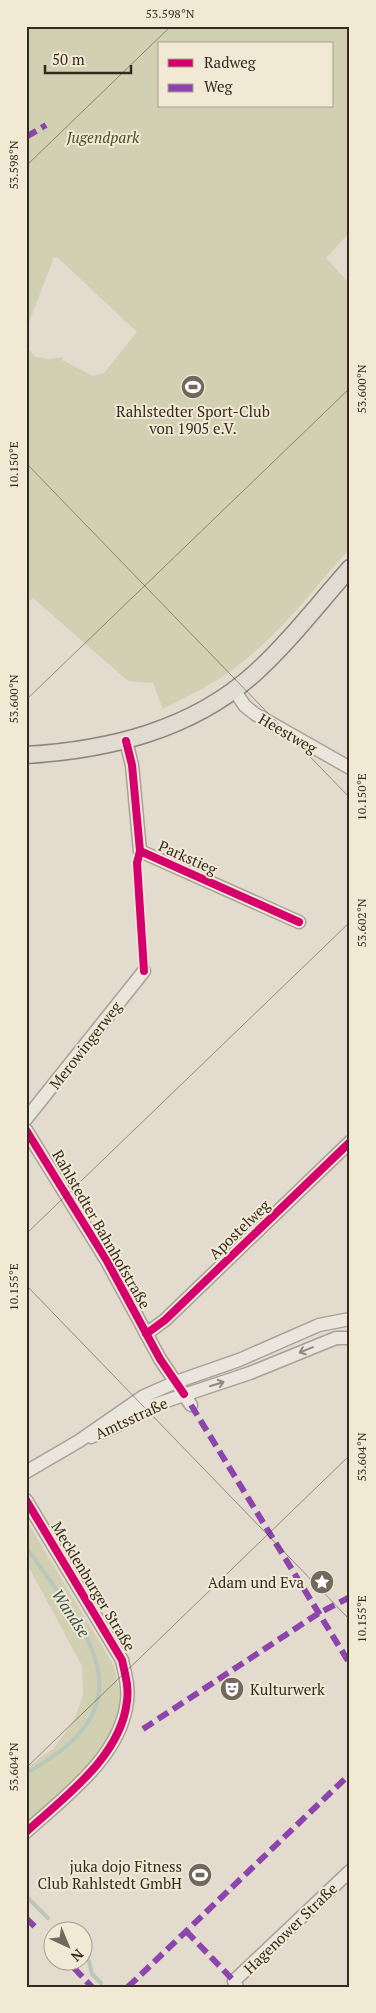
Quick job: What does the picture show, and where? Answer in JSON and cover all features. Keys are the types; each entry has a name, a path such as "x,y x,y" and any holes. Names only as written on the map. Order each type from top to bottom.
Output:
{"main road":[{"path":"26,755 90,749 126,741 165,728 195,714 234,690 270,659 350,568"}],"street":[{"name":"Heestweg","path":"234,690 245,706 255,714 350,768"},
{"name":"Parkstieg","path":"126,741 132,765 140,851 299,922"},
{"name":"Merowingerweg","path":"26,1119 144,971"},
{"name":"Rahlstedter Bahnhofstraße","path":"26,1130 107,1261 146,1334 188,1399"},
{"name":"Apostelweg","path":"146,1334 165,1320 350,1142"},
{"name":"Amtsstraße","path":"26,1472 79,1441 127,1406 176,1382 256,1361 286,1340 330,1322 350,1319"},
{"path":"256,1361 336,1338 350,1338"},
{"name":"Amtsstraße","path":"79,1441 110,1429 152,1406 188,1399 250,1373 256,1361"},
{"name":"Mecklenburger Straße","path":"26,1500 122,1660 128,1684 127,1703 119,1729 107,1750 92,1770 26,1832"},
{"name":"Hagenower Straße","path":"237,1987 234,1981 350,1871"}],"green space":[{"name":"Rahlstedter Sport-Club von 1905 e.V.","path":"26,26 350,26 350,232 326,258 350,284 350,548 282,626 252,654 219,679 163,709 153,683 128,681 33,598 26,604 26,347 36,357 49,359 63,357 62,360 93,376 104,373 137,332 58,258 54,257 26,330"},
{"path":"26,1520 114,1666 121,1699 114,1726 103,1748 87,1768 26,1823 26,1768 53,1749 74,1721 83,1695 82,1666 26,1562"}],"waterway":[{"name":"Wandse","path":"26,1547 70,1609 87,1638 97,1666 99,1694 89,1721 66,1747 26,1773"},
{"name":"Wandse","path":"26,1896 48,1918"},
{"name":"Wandse","path":"91,1970 92,1974 101,1983"}],"marked path":[{"path":"26,137 46,125"},
{"path":"191,1405 350,1664"},
{"path":"143,1729 319,1613 350,1597"},
{"path":"128,1987 350,1774"},
{"path":"26,1918 38,1930"},
{"path":"186,1931 234,1981"},
{"path":"76,1970 92,1987"}],"cycle path":[{"path":"126,741 132,765 140,851 299,922"},
{"path":"140,851 137,863 144,971"},
{"path":"26,1130 107,1261 160,1359 184,1394"},
{"path":"146,1334 165,1320 350,1142"},
{"path":"26,1500 122,1660 127,1691 127,1701 122,1721 114,1740 102,1758 73,1790 26,1832"}],"place":[{"name":"Rahlstedter Sport-Club von 1905 e.V.","path":"193,387"},
{"name":"Adam und Eva","path":"322,1582"},
{"name":"Kulturwerk","path":"232,1689"},
{"name":"juka dojo Fitness Club Rahlstedt GmbH","path":"200,1875"}],"park label":[{"name":"Jugendpark","path":"103,137"}]}
